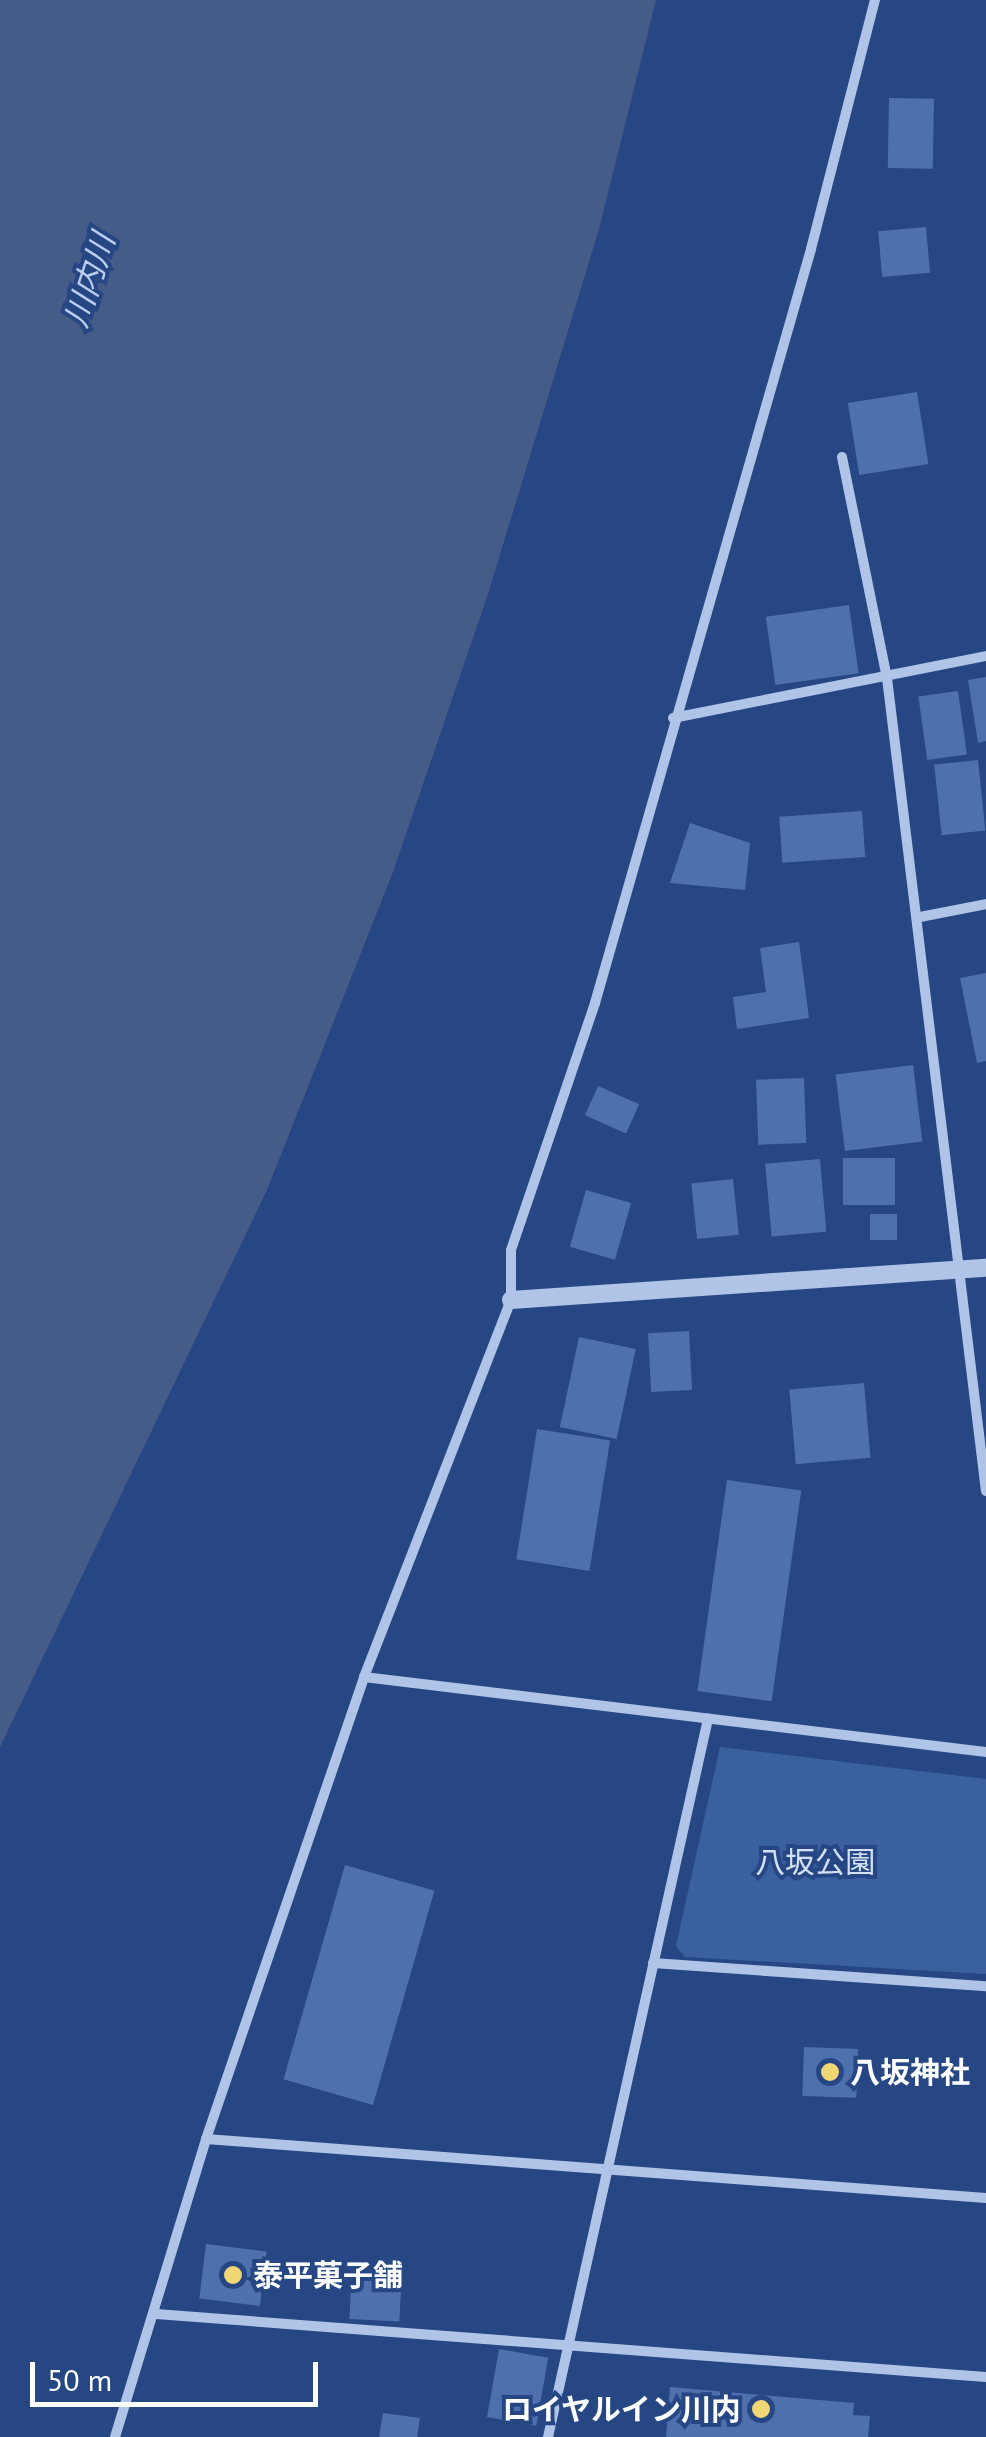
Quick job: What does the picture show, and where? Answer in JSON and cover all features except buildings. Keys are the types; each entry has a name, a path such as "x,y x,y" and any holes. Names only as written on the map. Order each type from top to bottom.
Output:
{"street":[{"path":"115,2437 156,2314 206,2140 364,1677 510,1300 511,1250 595,1003 673,718 811,249 875,0"},
{"path":"842,457 887,678 920,917 986,1491"},
{"path":"673,718 986,656"},
{"path":"920,917 986,904"},
{"path":"510,1300 986,1268"},
{"path":"364,1677 986,1752"},
{"path":"548,2437 708,1719"},
{"path":"653,1964 986,1986"},
{"path":"206,2140 608,2166 986,2198"},
{"path":"156,2314 986,2377"}],"green space":[{"name":"八坂公園","path":"720,1747 986,1779 986,1974 685,1957 676,1946"}],"water":[{"name":"川内川","path":"0,0 656,0 599,229 488,594 393,872 267,1190 0,1747"}],"place":[{"name":"八坂神社","path":"830,2072"},
{"name":"泰平菓子舗","path":"233,2275"},
{"name":"ロイヤルイン川内","path":"761,2409"}]}
